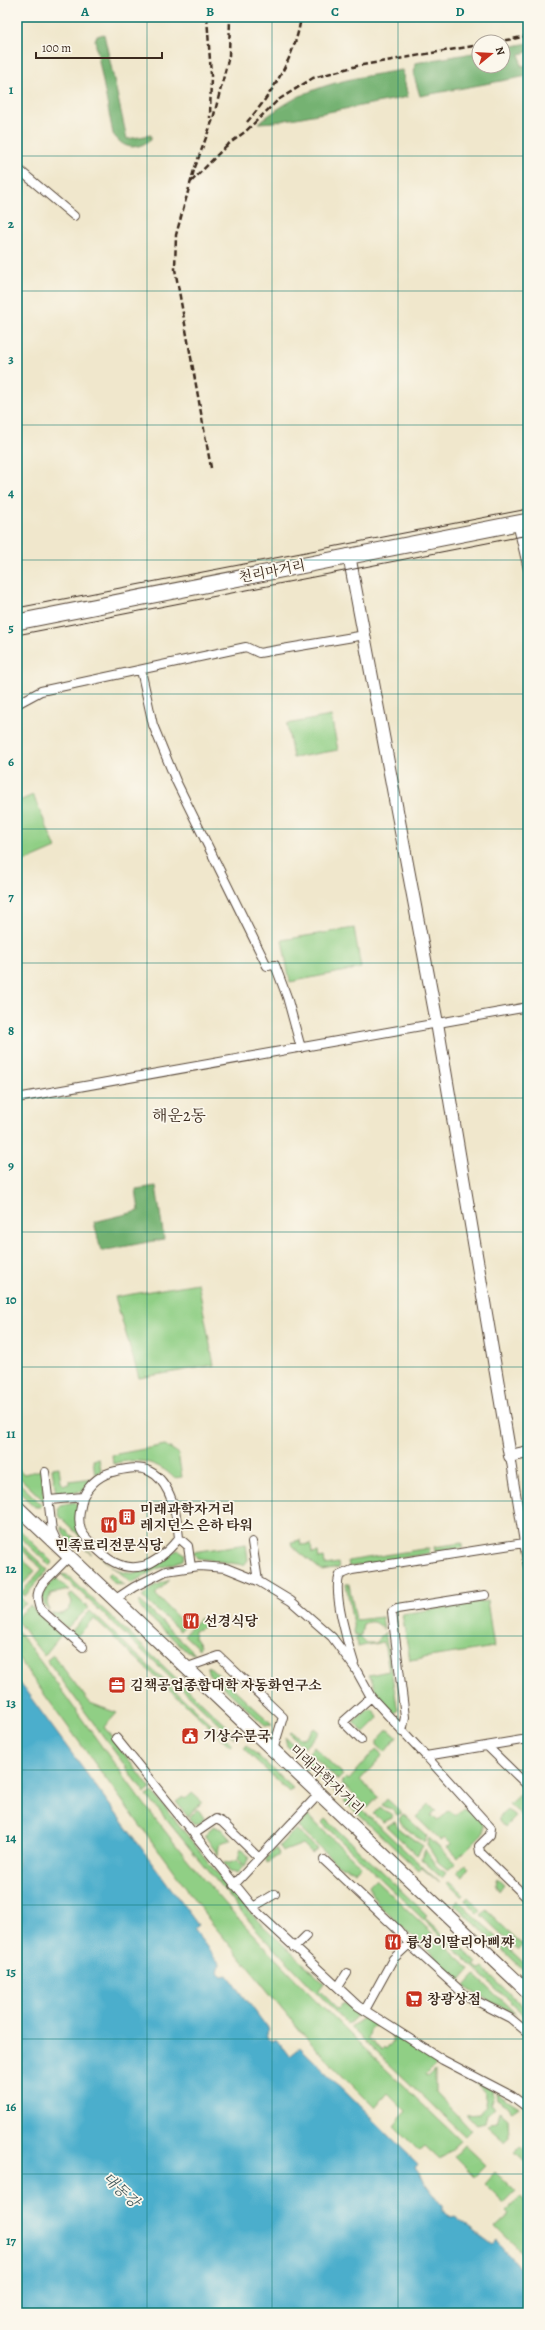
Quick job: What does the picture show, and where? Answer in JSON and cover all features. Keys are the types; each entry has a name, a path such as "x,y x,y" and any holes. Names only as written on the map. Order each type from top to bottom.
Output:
{"highway":[{"name":"천리마거리","path":"17,622 349,555 523,522"}],"main road":[{"name":"미래과학자거리","path":"17,1507 528,1992"}],"street":[{"path":"17,168 74,216"},
{"path":"523,522 528,569"},
{"path":"349,555 437,1023 528,1567"},
{"path":"17,704 41,691 246,648 258,653 365,635"},
{"path":"141,670 153,725 161,746 176,781 268,966 275,965 287,997 301,1048"},
{"path":"17,1098 528,1007"},
{"path":"510,1456 528,1452"},
{"path":"179,1538 158,1557 143,1566 125,1567 117,1564 98,1550 81,1531 79,1515 83,1497 94,1481 112,1472 130,1468 149,1470 160,1480 170,1497 177,1515 179,1538 188,1546 191,1567"},
{"path":"45,1472 52,1531 59,1547"},
{"path":"49,1500 83,1497"},
{"path":"252,1542 258,1581"},
{"path":"355,1668 338,1592 338,1580 340,1575 352,1570 524,1544"},
{"path":"69,1557 39,1589 38,1602 40,1609 83,1647"},
{"path":"114,1600 152,1577 166,1571 200,1566 226,1568 258,1581 291,1601 332,1637 355,1668 371,1697 492,1828 490,1835 479,1846 480,1852 528,1899"},
{"path":"402,1732 405,1717 392,1612 397,1609 485,1595"},
{"path":"185,1668 219,1656 283,1717 273,1750"},
{"path":"361,1740 344,1722 371,1697"},
{"path":"116,1738 253,1907 294,1948 365,2010 443,2060 512,2096 528,2108"},
{"path":"426,1756 528,1739"},
{"path":"487,1746 528,1786"},
{"path":"234,1884 319,1794"},
{"path":"194,1834 216,1819 222,1822 259,1858"},
{"path":"324,1860 398,1930 409,1944 465,1995 510,2018 528,2033"},
{"path":"253,1907 275,1894"},
{"path":"294,1948 306,1936"},
{"path":"365,2010 393,1959 409,1944"},
{"path":"338,1987 347,1972"}],"green space":[{"path":"104,34 127,139 151,135 151,140 140,146 126,146 113,134 95,40 97,36"},
{"path":"528,43 528,52 520,54 521,66 528,65 528,76 420,96 414,76 415,63 471,53 471,74 511,74 511,46"},
{"path":"402,70 408,97 275,122 258,123 292,100 314,90 346,80"},
{"path":"331,716 338,750 293,758 287,724"},
{"path":"33,795 56,848 17,865 17,802"},
{"path":"354,928 361,968 290,982 282,940"},
{"path":"156,1186 164,1239 101,1251 94,1222 139,1211 136,1189"},
{"path":"198,1283 214,1365 139,1378 115,1297"},
{"path":"165,1445 178,1453 182,1477 174,1478 161,1468 146,1462 130,1461 113,1464 112,1455"},
{"path":"99,1459 101,1470 95,1475 93,1460"},
{"path":"59,1467 61,1482 64,1485 69,1484 69,1481 92,1478 83,1491 58,1495 56,1493 52,1468"},
{"path":"17,1468 24,1474 41,1470 45,1502 17,1475"},
{"path":"17,1481 42,1505 40,1507 35,1507 17,1490"},
{"path":"75,1502 78,1505 77,1516 94,1550 60,1517 58,1510 60,1505"},
{"path":"61,1526 92,1554 77,1543 74,1545 64,1535"},
{"path":"17,1527 53,1563 50,1566 17,1534"},
{"path":"301,1540 302,1545 311,1544 312,1553 318,1552 319,1559 324,1558 325,1565 338,1563 339,1568 322,1571 292,1546 291,1542"},
{"path":"17,1541 48,1570 25,1596 21,1593 42,1569 17,1545"},
{"path":"462,1543 462,1548 435,1552 434,1547"},
{"path":"246,1544 248,1560 244,1565 197,1558 193,1552"},
{"path":"429,1548 430,1553 349,1567 348,1561"},
{"path":"179,1550 185,1554 183,1560 157,1569 131,1583 114,1568 125,1573 141,1572 163,1561 175,1551"},
{"path":"17,1554 35,1571 22,1585 17,1580"},
{"path":"110,1572 124,1586 114,1583 107,1576"},
{"path":"61,1574 67,1575 231,1730 234,1738"},
{"path":"56,1578 69,1590 51,1594 47,1602 49,1611 43,1602 43,1597 48,1586"},
{"path":"170,1580 156,1593 156,1595 185,1625 180,1631 142,1597 154,1586"},
{"path":"346,1584 349,1584 356,1620 382,1617 384,1630 376,1623 367,1622 363,1624 361,1635 355,1636"},
{"path":"72,1593 88,1608 67,1629 51,1613 62,1614 69,1610 72,1602 69,1595"},
{"path":"17,1594 26,1604 17,1609"},
{"path":"140,1601 195,1654 187,1652 142,1610 139,1605"},
{"path":"487,1601 494,1647 410,1660 402,1614"},
{"path":"30,1606 61,1635 44,1656 17,1621 17,1617"},
{"path":"90,1611 232,1744 230,1746 94,1619 75,1638 70,1633"},
{"path":"200,1618 208,1625 195,1631 194,1637 200,1646 199,1649 184,1635"},
{"path":"17,1630 154,1817 233,1913 296,1980 361,2045 461,2141 440,2160 425,2146 419,2151 394,2126 406,2111 388,2093 375,2108 308,2040 210,1921 17,1657"},
{"path":"385,1632 398,1710 394,1714 380,1698 369,1675 389,1671 384,1642 357,1647 356,1638 361,1637 367,1643 375,1643"},
{"path":"53,1655 90,1703 117,1713 104,1727 151,1789 145,1793 47,1660"},
{"path":"209,1666 272,1724 265,1725 208,1673 207,1668"},
{"path":"372,1709 377,1715 378,1719 364,1733 353,1722 367,1710"},
{"path":"314,1728 319,1732 304,1748 290,1734 291,1732 302,1739 306,1738"},
{"path":"387,1730 397,1737 385,1752 377,1745 377,1741"},
{"path":"285,1737 314,1764 311,1768 287,1746"},
{"path":"246,1745 293,1788 289,1792 243,1748"},
{"path":"314,1747 343,1775 338,1780 309,1752"},
{"path":"376,1749 383,1755 360,1780 378,1797 368,1808 341,1783 346,1778 349,1780"},
{"path":"320,1769 342,1791 339,1796 315,1773"},
{"path":"153,1792 217,1873 257,1920 324,1983 319,1990 338,2009 344,2003 359,2013 348,2025 255,1928 147,1796"},
{"path":"192,1793 202,1802 188,1817 176,1802 183,1797 186,1799"},
{"path":"521,1793 528,1801 528,1821 509,1804"},
{"path":"348,1797 440,1883 422,1868 419,1871 344,1801"},
{"path":"387,1799 402,1813 397,1815 394,1811 382,1805"},
{"path":"429,1804 436,1810 431,1815 438,1821 449,1810 455,1815 463,1809 471,1812 483,1824 483,1833 458,1858 447,1847 451,1844 445,1838 441,1841 416,1817"},
{"path":"380,1807 393,1817 383,1822 373,1814"},
{"path":"198,1809 204,1818 201,1823 195,1825 189,1818"},
{"path":"507,1810 516,1816 505,1827 499,1820 499,1817"},
{"path":"403,1814 427,1836 425,1842 404,1827 399,1819"},
{"path":"308,1816 361,1866 355,1871 338,1865 298,1827"},
{"path":"326,1819 427,1915 425,1918 457,1948 460,1946 477,1963 474,1965 480,1970 483,1968 528,2012 528,2019 322,1823"},
{"path":"395,1822 400,1830 423,1846 417,1855 386,1826"},
{"path":"213,1826 221,1829 231,1840 225,1840 219,1845 218,1855 205,1836"},
{"path":"296,1829 317,1849 312,1853 303,1844 282,1852 279,1846"},
{"path":"429,1838 456,1863 448,1870 438,1862 427,1845"},
{"path":"241,1848 249,1857 245,1866 238,1859"},
{"path":"276,1848 279,1855 267,1863 266,1859"},
{"path":"425,1850 437,1867 446,1873 442,1878 421,1859"},
{"path":"237,1860 243,1867 237,1873 230,1872 223,1862 230,1863"},
{"path":"465,1864 469,1868 463,1877 457,1872"},
{"path":"497,1878 504,1884 499,1891 495,1883"},
{"path":"375,1879 433,1934 422,1946 376,1902 369,1885"},
{"path":"450,1881 463,1893 461,1896 447,1883"},
{"path":"468,1897 481,1910 478,1913 465,1900"},
{"path":"458,1900 528,1967 528,1974 454,1904"},
{"path":"486,1910 523,1945 518,1950 481,1915"},
{"path":"437,1939 470,1969 460,1981 427,1950"},
{"path":"475,1975 517,2015 471,1991 465,1986"},
{"path":"364,2017 378,2025 371,2028 368,2038 382,2051 384,2048 386,2050 393,2041 391,2034 436,2061 437,2064 426,2075 429,2077 435,2071 435,2092 471,2130 465,2136 350,2027"},
{"path":"475,2083 491,2090 493,2096 490,2104 495,2108 487,2114 485,2122 477,2124 466,2114 479,2113 485,2105 486,2095"},
{"path":"496,2092 519,2107 512,2112 508,2106 497,2099"},
{"path":"500,2112 508,2119 509,2136 505,2142 487,2126 490,2123 497,2122"},
{"path":"465,2145 486,2165 474,2177 454,2157"},
{"path":"520,2147 528,2149 528,2164 515,2152"},
{"path":"495,2172 516,2192 504,2204 484,2184"},
{"path":"521,2197 528,2204 528,2258 496,2227 510,2214 507,2211"}],"water":[{"name":"대동강","path":"17,1679 198,1925 193,1929 220,1964 218,1972 222,1976 228,1975 269,2030 266,2035 268,2039 273,2042 277,2040 289,2056 300,2047 418,2164 415,2168 443,2206 443,2211 447,2216 454,2216 493,2245 497,2241 528,2278 528,2313 17,2313"}],"tram line":[{"path":"17,608 528,509"},
{"path":"17,635 528,535"}],"railway":[{"path":"207,17 211,75 210,118"},
{"path":"211,468 175,269 176,235 194,170 213,119 229,56 230,17"},
{"path":"247,122 265,99 282,73 294,46 301,17"},
{"path":"511,39 528,36"},
{"path":"225,147 246,131 278,100 313,78 357,66 471,46"},
{"path":"191,182 229,143"}],"place":[{"name":"미래과학자거리 레지던스 은하 타워","path":"127,1517"},
{"name":"민족료리전문식당","path":"109,1525"},
{"name":"선경식당","path":"191,1621"},
{"name":"김책공업종합대학 자동화연구소","path":"117,1685"},
{"name":"기상수문국","path":"190,1736"},
{"name":"륭성이딸리아삐쨔","path":"393,1942"},
{"name":"창광상점","path":"414,1999"}],"district":[{"name":"해운2동","path":"179,1115"}]}
